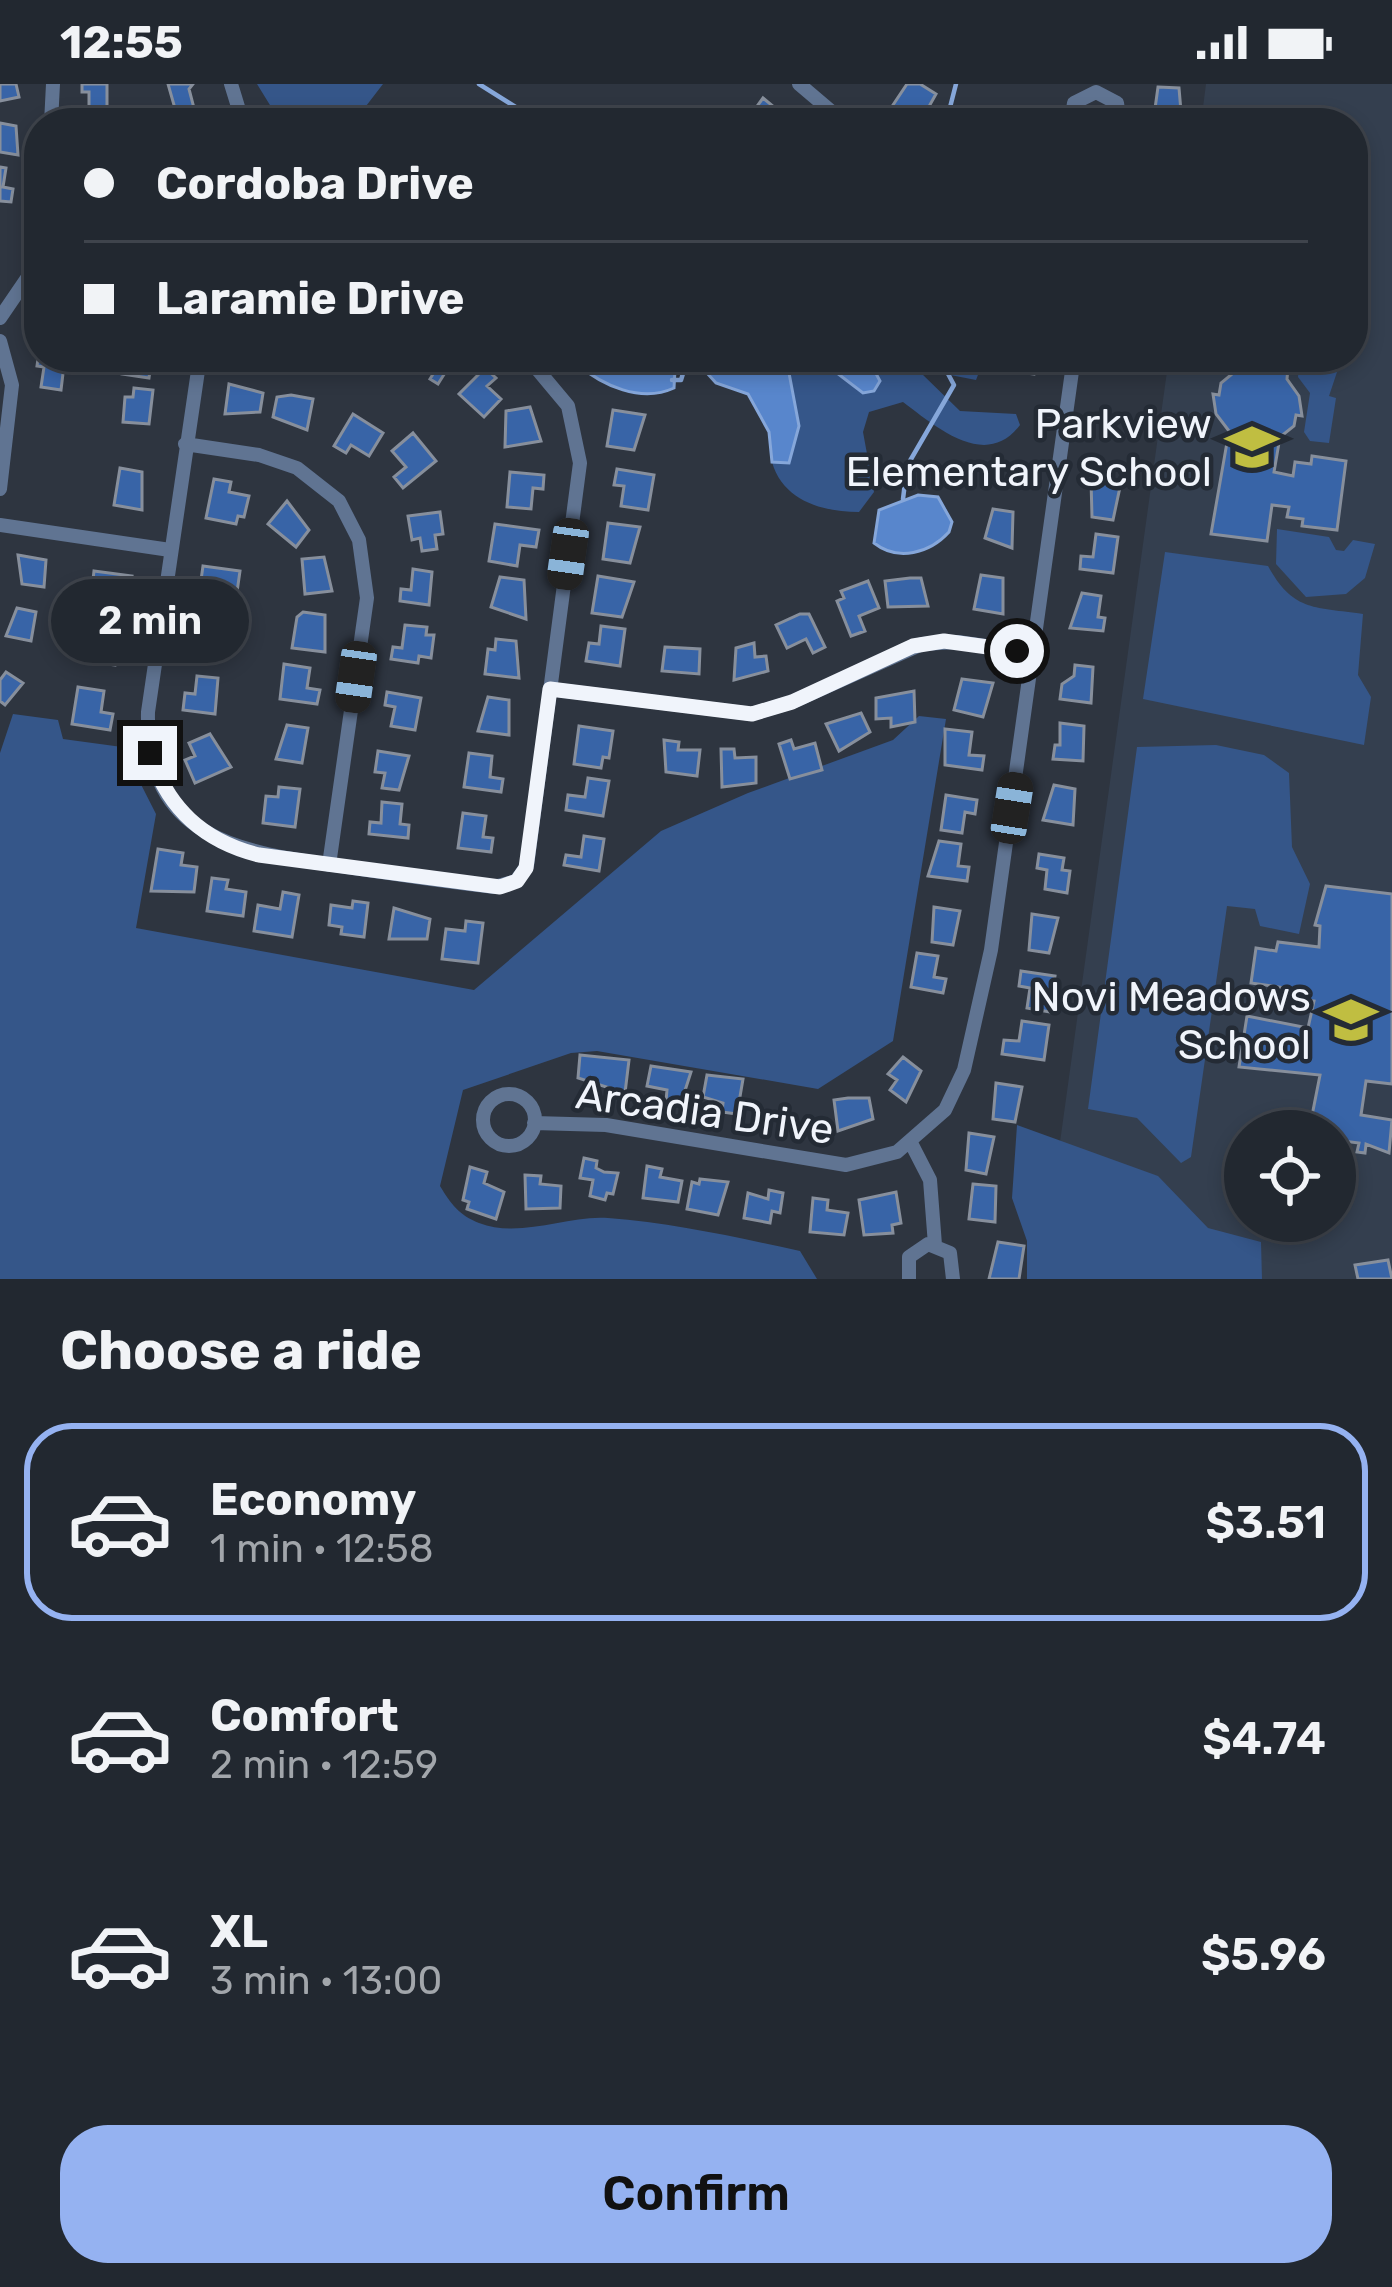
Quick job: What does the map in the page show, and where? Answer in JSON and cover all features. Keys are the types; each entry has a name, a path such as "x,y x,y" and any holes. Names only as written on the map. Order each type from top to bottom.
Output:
{"street":[{"path":"799,84 827,108"},
{"path":"1073,108 1096,92 1118,108"},
{"path":"0,318 24,282"},
{"path":"0,341 12,385 0,489"},
{"path":"197,372 148,712 150,753 161,782 183,816 225,845 329,865 494,887 517,881 527,866 579,440 561,393 541,372"},
{"path":"953,1279 954,1260 935,1245 930,1180 911,1143 944,1110 967,1059 991,950 1072,372"},
{"path":"184,444 259,455 297,468 339,501 359,540 367,598 329,865"},
{"path":"0,525 170,550"},
{"path":"550,689 752,714 792,702 922,644 958,642 1033,653"},
{"name":"Arcadia Drive","path":"534,1123 606,1125 836,1165 876,1160 911,1143"},
{"path":"909,1279 907,1265 914,1251 935,1245"}],"shaded area":[{"path":"257,84 383,84 365,108 272,108"},
{"path":"1206,84 1392,84 1392,1279 1041,1279 1167,372 1368,372 1368,108 1203,108"},
{"path":"588,372 675,372 674,388 649,394"},
{"path":"789,372 921,372 960,411 1016,414 1020,425 1007,438 976,444 945,432 903,402 869,412 863,432 874,492 859,512 806,502 777,475 772,462 789,463 799,426"},
{"path":"789,372 799,426 789,463 772,462 769,432 748,394 716,383 707,373"},
{"path":"836,372 875,372 880,381 874,391 863,393"},
{"path":"938,372 979,372 976,380"},
{"path":"1298,372 1337,372 1329,396 1336,398 1329,443 1310,441 1304,432 1310,393"},
{"path":"918,495 938,497 952,522 949,532 913,553 893,552 874,543 879,510"},
{"path":"1277,529 1329,537 1336,550 1344,551 1353,540 1375,544 1365,578 1346,594 1306,597 1276,564"},
{"path":"1165,552 1268,566 1296,600 1363,614 1358,675 1371,697 1364,745 1143,699"},
{"path":"13,714 58,720 63,739 122,747 156,814 136,928 474,990 661,831 748,793 893,740 919,716 946,719 893,1041 818,1089 597,1051 571,1053 463,1090 440,1186 461,1213 495,1227 608,1218 680,1227 800,1251 817,1279 0,1279 0,753"},
{"path":"1216,745 1264,755 1289,773 1292,847 1310,884 1299,934 1260,926 1255,909 1227,906 1191,1157 1181,1163 1137,1118 1088,1109 1137,747"},
{"path":"1017,1125 1158,1176 1208,1228 1224,1232 1224,1242 1261,1242 1262,1279 1027,1279 1027,1241 1012,1198"}],"building":[{"path":"0,84 16,84 19,97 0,101"},
{"path":"82,84 107,84 107,108 89,108 89,92 82,92"},
{"path":"168,84 193,84 189,89 194,108 175,108"},
{"path":"907,84 920,84 936,94 928,108 891,108"},
{"path":"1158,87 1179,88 1181,108 1155,108"},
{"path":"763,98 774,107 773,108 756,108"},
{"path":"0,123 16,126 18,155 0,152"},
{"path":"0,167 6,168 3,187 13,189 11,202 0,201"},
{"path":"43,372 63,372 61,390 41,387"},
{"path":"122,372 150,372 149,378"},
{"path":"434,372 446,372 438,384 430,379"},
{"path":"481,372 489,372 496,378 487,386 501,399 484,417 459,394"},
{"name":"Parkview Elementary School","path":"1235,372 1288,372 1302,416 1296,415 1294,426 1280,437 1274,472 1293,476 1295,462 1311,464 1312,456 1346,461 1337,530 1302,526 1303,519 1287,517 1289,507 1272,505 1267,541 1211,534 1229,431 1216,414 1213,394 1219,395 1221,383"},
{"path":"229,384 263,393 260,412 225,414"},
{"path":"134,388 153,390 149,424 123,422 125,397 133,397"},
{"path":"277,397 313,399 307,430 273,417"},
{"path":"530,407 541,441 505,447 506,411"},
{"path":"613,410 645,415 634,450 607,446"},
{"path":"353,414 383,433 369,456 351,445 346,453 334,446"},
{"path":"413,433 436,461 403,488 394,477 406,467 392,451"},
{"path":"120,468 142,472 142,510 114,505"},
{"path":"617,469 654,475 648,510 621,506 624,486 614,485"},
{"path":"510,472 544,475 543,489 533,488 531,509 507,507"},
{"path":"214,479 231,482 229,492 249,496 244,517 238,516 236,524 206,518"},
{"path":"1091,480 1120,487 1113,520 1092,517"},
{"path":"287,501 309,530 296,547 268,524"},
{"path":"993,509 1013,512 1012,548 985,538"},
{"path":"440,512 443,534 435,535 437,549 422,551 420,538 412,540 408,516"},
{"path":"608,523 640,527 630,563 603,559"},
{"path":"495,524 539,530 536,547 520,545 517,566 489,561"},
{"path":"1096,534 1118,537 1113,573 1080,569 1081,556 1093,557"},
{"path":"18,555 46,560 44,587 22,584"},
{"path":"324,557 332,591 305,594 302,559"},
{"path":"203,566 240,571 235,606 207,602 210,582 201,580"},
{"path":"413,569 432,572 429,605 400,601 401,589 411,590"},
{"path":"94,571 132,576 129,594 119,593 117,609 90,605"},
{"path":"981,575 1003,578 1003,614 974,609"},
{"path":"598,576 634,582 622,617 592,613"},
{"path":"500,577 524,580 526,619 491,607"},
{"path":"921,578 928,606 888,607 885,581"},
{"path":"868,581 879,608 859,616 865,631 851,636 837,601 844,598 841,591"},
{"path":"1082,593 1101,596 1098,617 1105,618 1103,631 1070,628"},
{"path":"17,608 36,612 31,641 6,636"},
{"path":"303,612 325,615 325,652 292,648 297,617"},
{"path":"809,614 825,647 813,653 806,639 787,648 776,625"},
{"path":"211,618 233,621 229,656 190,651 192,636 208,638"},
{"path":"405,625 427,627 426,635 434,635 431,658 419,656 418,663 391,659 393,647 402,648"},
{"path":"601,626 625,629 620,666 586,661 589,643 599,644"},
{"path":"99,629 120,631 115,665 87,661 90,638 97,638"},
{"path":"496,639 516,641 519,678 485,674 488,649 495,650"},
{"path":"754,643 755,657 766,656 768,671 734,680 736,648"},
{"path":"665,647 700,649 699,674 662,671"},
{"path":"284,664 310,668 307,688 320,690 317,704 280,699"},
{"path":"1075,665 1093,667 1091,703 1060,699 1062,684 1074,676"},
{"path":"6,672 23,683 5,705 0,701 0,680"},
{"path":"197,676 218,678 215,714 183,710 185,693 195,694"},
{"path":"962,679 993,683 983,717 954,710"},
{"path":"78,687 104,691 101,712 113,714 110,730 72,724"},
{"path":"914,691 915,722 891,727 891,718 876,719 876,698"},
{"path":"387,692 421,698 415,730 391,726 395,707 385,705"},
{"path":"488,697 509,700 509,735 478,731"},
{"path":"861,713 870,732 839,751 826,724"},
{"path":"1060,723 1084,726 1083,761 1053,759 1055,745 1060,745"},
{"path":"287,725 308,728 302,763 276,759"},
{"path":"579,726 613,731 609,758 603,757 601,768 574,764"},
{"path":"945,729 972,732 969,755 984,756 982,770 945,765"},
{"path":"210,734 231,767 195,783 185,760 195,756 189,743"},
{"path":"664,740 679,742 678,750 700,750 697,776 666,772"},
{"path":"791,740 794,749 815,743 822,770 790,779 779,744"},
{"path":"721,749 734,749 735,758 756,757 756,783 722,787"},
{"path":"378,751 409,756 399,790 382,788 385,773 375,772"},
{"path":"469,753 492,756 490,777 503,779 501,792 464,787"},
{"path":"588,778 609,781 603,816 566,810 568,795 585,797"},
{"path":"1054,785 1075,789 1073,825 1043,820"},
{"path":"279,787 300,789 295,827 263,823 266,796 278,797"},
{"path":"946,795 977,800 975,814 965,812 962,833 941,830"},
{"path":"382,802 402,804 400,824 409,825 408,838 369,834 370,822 381,823"},
{"path":"463,813 486,816 483,837 493,838 491,852 458,848"},
{"path":"584,836 604,839 599,871 564,865 566,855 581,857"},
{"path":"939,841 961,844 958,866 969,867 967,881 928,876"},
{"path":"158,849 183,853 181,865 197,867 194,892 151,891"},
{"path":"1039,854 1064,858 1062,870 1070,871 1067,893 1045,889 1047,870 1037,868"},
{"path":"212,878 228,880 226,889 246,892 243,916 207,911"},
{"name":"Novi Meadows School","path":"1326,886 1392,894 1392,1084 1366,1081 1361,1115 1392,1120 1389,1153 1366,1144 1365,1153 1357,1152 1356,1110 1313,1110 1320,1075 1239,1067 1247,1016 1308,1028 1314,1001 1284,997 1285,988 1251,983 1256,948 1276,951 1278,942 1319,947 1320,926 1315,925"},
{"path":"283,892 299,895 292,937 254,931 258,905 280,909"},
{"path":"353,901 368,903 364,937 341,934 342,927 329,925 331,905 352,908"},
{"path":"934,907 960,911 953,945 932,942"},
{"path":"394,908 430,919 427,939 389,939"},
{"path":"1032,914 1058,918 1049,953 1029,950"},
{"path":"466,921 483,923 478,963 442,959 446,929 465,931"},
{"path":"917,953 938,956 934,977 946,979 943,993 911,987"},
{"path":"1021,971 1055,976 1050,1012 1027,1008 1030,988 1019,986"},
{"path":"1022,1021 1049,1025 1044,1060 1002,1054 1004,1040 1019,1041"},
{"path":"580,1055 629,1060 625,1093 578,1078"},
{"path":"903,1057 921,1071 906,1102 890,1090 897,1080 888,1074"},
{"path":"651,1066 691,1072 681,1103 666,1101 667,1090 647,1086"},
{"path":"707,1075 743,1079 737,1114 722,1112 723,1103 703,1097"},
{"path":"996,1083 1022,1087 1015,1122 993,1119"},
{"path":"869,1098 873,1119 838,1131 834,1100"},
{"path":"969,1133 994,1137 986,1174 966,1170"},
{"path":"584,1158 597,1161 596,1168 604,1172 618,1173 613,1194 607,1193 605,1200 590,1196 593,1180 580,1178"},
{"path":"647,1166 662,1169 660,1177 682,1181 678,1202 643,1198"},
{"path":"470,1167 487,1172 484,1183 504,1192 496,1219 467,1209 469,1202 463,1200"},
{"path":"525,1175 541,1176 540,1184 561,1186 560,1208 526,1209"},
{"path":"700,1179 728,1182 718,1215 687,1209 692,1182 699,1184"},
{"path":"973,1184 996,1186 995,1222 969,1219"},
{"path":"769,1190 783,1193 780,1213 772,1211 770,1223 744,1218 748,1193 768,1199"},
{"path":"896,1192 901,1223 892,1225 893,1233 864,1235 859,1200"},
{"path":"813,1198 828,1200 827,1210 848,1213 844,1235 810,1232"},
{"path":"998,1242 1024,1246 1019,1279 989,1279"},
{"path":"1388,1260 1392,1279 1358,1279 1355,1265"}],"waterway":[{"path":"479,84 517,108"},
{"path":"950,108 956,84"},
{"path":"672,380 681,380 683,372"},
{"path":"903,499 907,466 954,385 947,372"}],"place":[{"name":"Parkview Elementary School","path":"1252,447"},
{"name":"Novi Meadows School","path":"1351,1020"}],"route":[{"path":"150,753 174,805 225,845 259,855 500,887 517,881 526,868 550,689 752,714 792,702 913,646 944,641 1017,651"}]}
